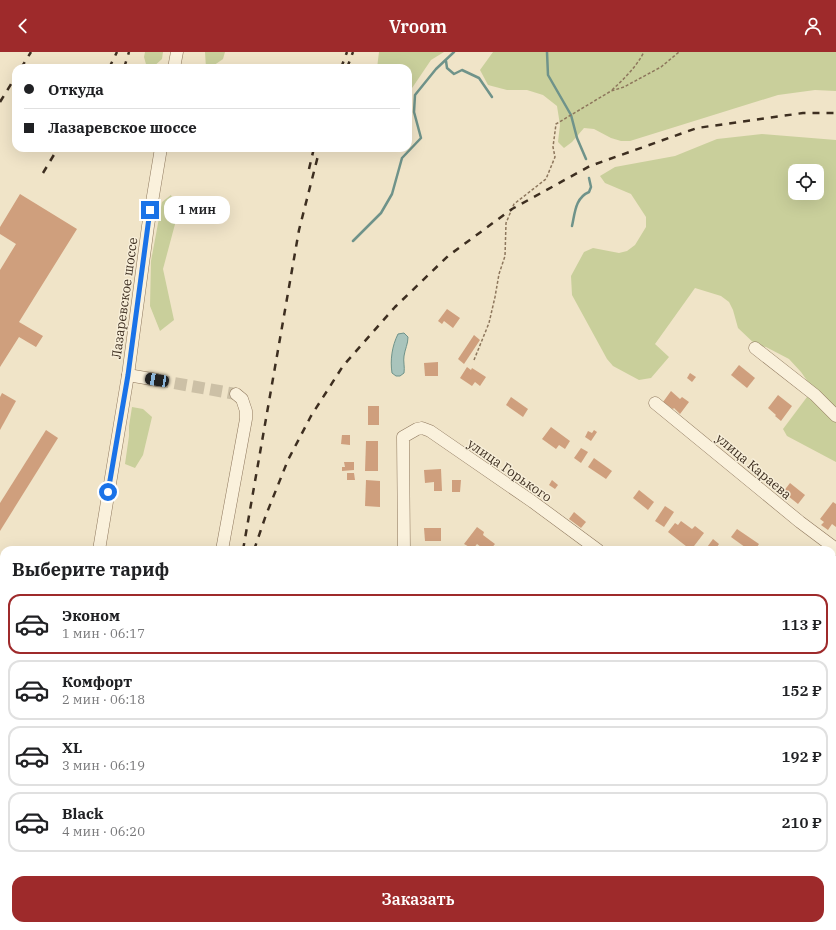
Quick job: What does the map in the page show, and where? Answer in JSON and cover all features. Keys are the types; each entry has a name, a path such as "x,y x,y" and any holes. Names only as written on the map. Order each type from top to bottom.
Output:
{"street":[{"path":"174,64 176,52"},
{"name":"Лазаревское шоссе","path":"157,380 128,375 148,226 160,152"},
{"path":"754,348 815,395 836,416"},
{"path":"100,546 128,375"},
{"path":"223,546 246,419 246,411 242,398 236,394"},
{"name":"улица Караева","path":"655,402 831,546"},
{"name":"улица Горького","path":"404,546 403,437 417,428 430,431 533,502 593,546"}],"path":[{"path":"474,360 489,323 495,297 498,274 505,256 506,223 514,204 546,179 555,157 553,147 556,124 611,91 626,77 644,52"},
{"path":"611,91 624,87 661,67 679,52"}],"green space":[{"path":"145,52 163,52 162,59 156,64 146,64 144,57"},
{"path":"205,52 225,52 223,59 216,64 206,64"},
{"path":"379,52 444,52 431,60 412,88 412,64 378,64"},
{"path":"493,52 836,52 836,91 815,90 778,95 630,141 621,141 611,138 594,129 584,128 572,142 564,148 558,142 560,125 557,106 543,95 527,90 507,90 488,85 480,70"},
{"path":"762,134 836,140 836,462 787,436 783,429 813,389 801,372 789,359 766,347 757,346 738,328 729,302 721,296 695,288 655,344 669,357 651,378 639,380 613,366 607,359 572,295 571,276 584,252 593,248 619,253 627,251 635,245 646,227 646,217 631,194 605,183 600,176 615,167 675,156 717,139"},
{"path":"171,195 178,213 163,269 174,320 160,331 150,306 151,261 162,202"},
{"path":"132,407 143,409 152,417 143,455 135,468 125,464"}],"water":[{"path":"404,333 408,337 408,342 404,353 404,373 400,376 396,376 392,373 392,353 398,334"}],"building":[{"path":"20,194 77,229 19,322 43,336 36,347 19,337 0,367 0,270 16,244 0,234 0,227"},
{"path":"447,309 460,318 453,328 444,321 442,324 438,321"},
{"path":"474,335 480,340 464,364 458,359"},
{"path":"438,362 438,376 425,376 424,363"},
{"path":"739,365 755,378 747,388 731,375"},
{"path":"467,367 471,370 472,368 486,377 480,386 475,382 472,386 460,378"},
{"path":"690,373 696,377 692,382 687,378"},
{"path":"671,391 680,399 682,397 689,402 680,414 674,408 673,409 663,402"},
{"path":"2,393 16,401 0,430 0,397"},
{"path":"778,395 792,406 781,421 768,408"},
{"path":"511,397 528,409 523,417 506,405"},
{"path":"368,406 379,406 379,425 368,425"},
{"path":"551,427 570,441 565,449 559,445 556,449 542,439"},
{"path":"46,430 58,438 0,531 0,503"},
{"path":"594,430 597,432 591,441 585,437 588,431 592,433"},
{"path":"342,435 350,435 350,445 341,444"},
{"path":"366,441 378,441 378,471 365,471"},
{"path":"581,448 588,452 581,463 574,458"},
{"path":"594,458 612,471 606,479 588,467"},
{"path":"344,462 354,462 354,470 342,471 342,467 345,467"},
{"path":"441,469 442,491 434,491 434,482 425,483 424,470"},
{"path":"347,473 354,473 355,480 347,480"},
{"path":"366,480 380,481 380,507 365,506"},
{"path":"452,480 461,480 460,492 452,492"},
{"path":"552,480 558,485 555,489 549,485"},
{"path":"790,483 805,495 798,504 783,492"},
{"path":"639,490 654,502 648,510 633,498"},
{"path":"833,502 836,504 836,527 832,524 828,530 821,525 824,522 820,519"},
{"path":"665,506 674,512 664,527 655,521"},
{"path":"574,512 586,522 581,528 569,519"},
{"path":"681,521 692,529 695,526 704,533 694,546 686,546 668,532 675,523 678,525"},
{"path":"477,527 484,532 483,535 495,544 493,546 480,546 477,544 475,546 468,546 464,544"},
{"path":"424,528 441,528 441,541 425,541"},
{"path":"737,529 759,544 758,546 743,546 731,537"},
{"path":"713,539 719,544 718,546 708,546"}],"waterway":[{"path":"412,147 421,138 414,112 415,95 436,69 454,52"},
{"path":"547,52 548,75 571,115 577,138 586,159"},
{"path":"446,61 447,68 454,74 462,70 479,78 492,97"},
{"path":"353,241 381,213 392,194 402,158 408,152"},
{"path":"572,226 578,202 589,192 591,187 589,178"}],"tunnel":[{"path":"157,380 236,394"}],"railway":[{"path":"24,64 31,52"},
{"path":"111,64 117,52"},
{"path":"125,64 129,52"},
{"path":"342,64 347,52"},
{"path":"348,64 353,52"},
{"path":"0,102 12,82"},
{"path":"255,546 288,460 311,416 343,366 395,307 448,256 512,209 590,166 697,128 803,113 836,113"},
{"path":"43,173 56,152"},
{"path":"309,169 313,152"},
{"path":"244,546 299,230 319,152"}],"route":[{"path":"108,492 128,375 150,210"}]}
